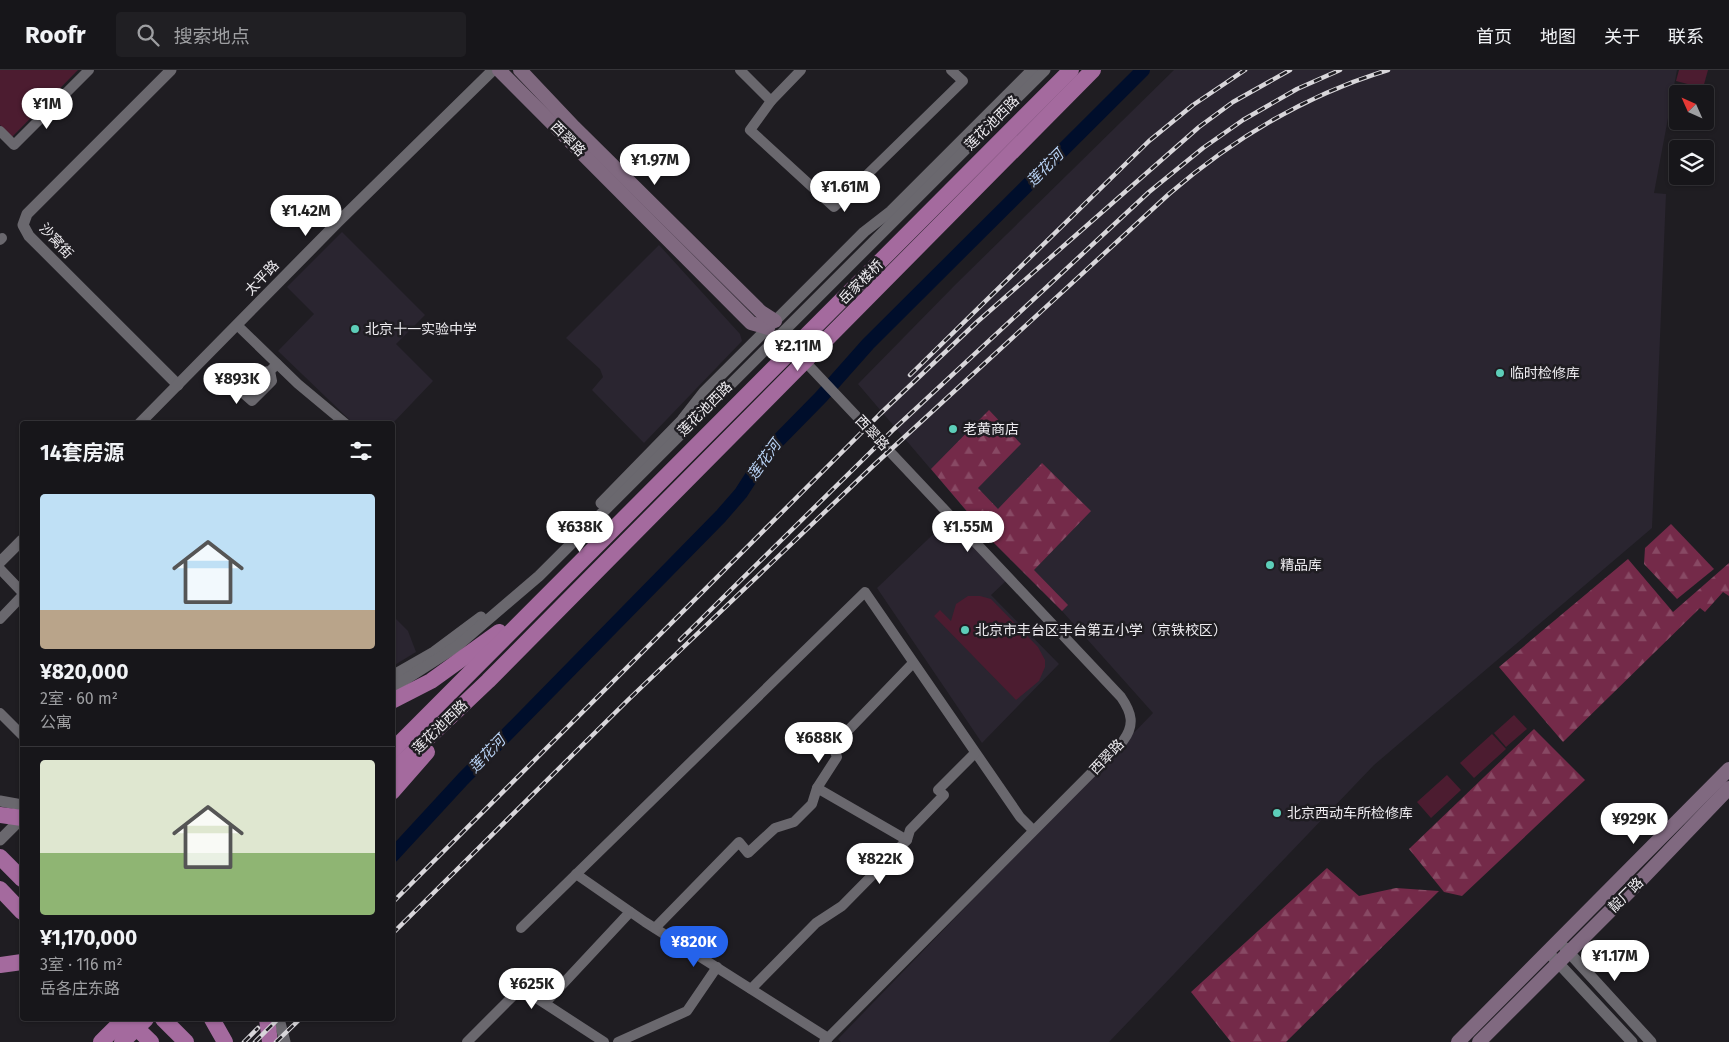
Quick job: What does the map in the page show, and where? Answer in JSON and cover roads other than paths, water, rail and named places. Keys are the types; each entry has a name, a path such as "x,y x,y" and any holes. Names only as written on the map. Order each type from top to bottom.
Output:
{"highway":[{"name":"莲花池西路","path":"978,174 1071,70"},
{"path":"978,174 1093,70"},
{"name":"岳家楼桥","path":"649,505 978,174"},
{"name":"莲花池西路","path":"395,748 552,591 649,505"},
{"name":"莲花池西路","path":"395,769 488,681 649,505"},
{"path":"395,699 464,659 552,591"},
{"path":"395,789 488,681"},
{"path":"0,815 20,818"},
{"path":"0,857 20,873"},
{"path":"0,878 20,874"},
{"path":"0,888 20,910"},
{"path":"0,965 20,962"},
{"path":"96,1042 118,1026 138,1021"},
{"path":"141,1042 161,1021"},
{"path":"165,1021 186,1042"},
{"path":"157,1042 177,1021"},
{"path":"213,1021 225,1042"},
{"path":"267,1021 270,1042"},
{"path":"101,1042 118,1026"},
{"path":"118,1026 127,1042"},
{"path":"118,1026 151,1042"}],"main road":[{"name":"西翠路","path":"499,70 751,323 774,328"},
{"name":"西翠路","path":"520,70 574,127 761,312 774,328"},
{"path":"1458,1042 1729,769"},
{"name":"靛厂路","path":"1479,1042 1559,963 1729,788"}],"street":[{"path":"0,130 14,145 89,70"},
{"name":"沙窝街","path":"171,70 27,214 23,224 29,236 178,385"},
{"name":"太平路","path":"142,421 338,222 493,70"},
{"path":"740,70 770,101"},
{"path":"801,70 770,101 750,130 834,207 963,81 951,70"},
{"name":"莲花池西路","path":"395,686 456,647 539,576 864,232 891,211 1032,70"},
{"name":"莲花池西路","path":"395,674 434,652 475,622 533,571 682,420 704,392 774,328 1045,70"},
{"path":"238,325 274,368 342,421"},
{"name":"西翠路","path":"774,328 1122,697 1129,709 1132,725 1123,741 826,1040"},
{"path":"0,562 20,542"},
{"path":"0,569 20,592"},
{"path":"521,928 865,592 1020,818 1033,830"},
{"path":"0,619 20,596"},
{"path":"655,928 739,842 748,853 775,828 794,822 812,804 818,788 838,757 833,746 914,663"},
{"path":"0,713 20,733"},
{"path":"751,989 816,923 842,906 907,840 910,830 944,796 938,790 975,753"},
{"path":"818,788 907,840"},
{"path":"0,801 20,805"},
{"path":"0,840 20,820"},
{"path":"576,874 630,912 751,989 826,1040"},
{"path":"545,1004 630,912"},
{"path":"1559,941 1650,1042"},
{"path":"1548,952 1632,1042"},
{"path":"618,1042 634,1039 687,1010 717,967"},
{"path":"467,1042 521,988 604,1042"},
{"path":"280,1021 285,1042"}],"waterway":[{"name":"莲花河","path":"395,853 463,779 721,516 741,493 768,451 821,397 868,344 1143,70"}],"railway":[{"path":"910,375 1149,141 1193,105 1245,70"},
{"path":"395,900 880,414 977,322 1199,127 1233,102 1290,70"},
{"path":"680,640 894,429 1149,192 1203,148 1243,120 1297,89 1340,70"},
{"path":"395,931 628,700 874,465 1169,194 1219,155 1272,120 1328,92 1388,70"},
{"path":"255,1042 276,1021"},
{"path":"276,1042 298,1021"},
{"path":"244,1042 258,1028"}],"place":[{"name":"北京十一实验中学","path":"355,329"},
{"name":"临时检修库","path":"1500,373"},
{"name":"老黄商店","path":"953,429"},
{"name":"精品库","path":"1270,565"},
{"name":"北京市丰台区丰台第五小学（京铁校区）","path":"965,630"},
{"name":"北京西动车所检修库","path":"1277,813"}]}
